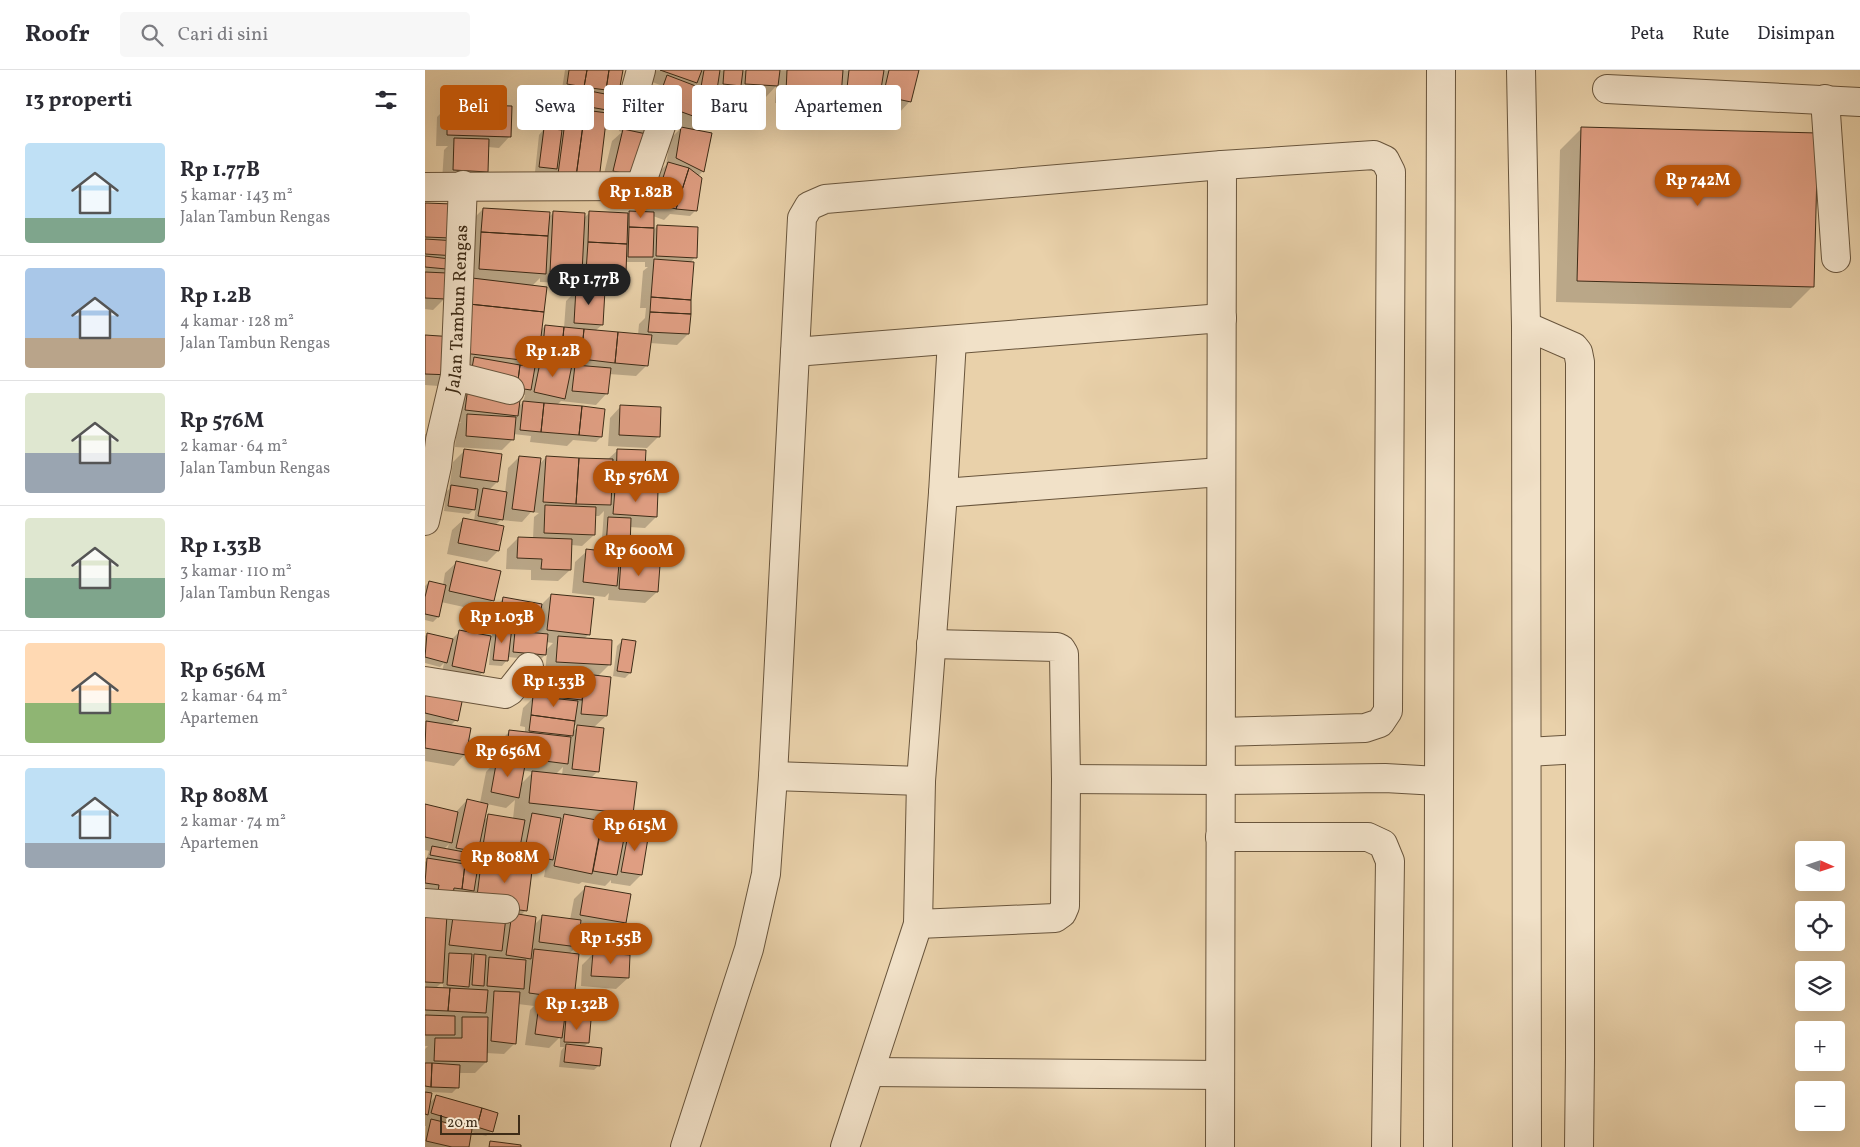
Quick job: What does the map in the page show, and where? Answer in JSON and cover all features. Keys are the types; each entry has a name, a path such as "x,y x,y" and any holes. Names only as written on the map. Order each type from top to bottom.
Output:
{"street":[{"path":"425,187 463,185 637,186 641,183 644,176 664,117 662,113 631,107 641,70"},
{"path":"1437,1147 1441,70"},
{"path":"1521,70 1526,326 1527,1147"},
{"path":"1607,89 1860,102"},
{"path":"1825,99 1836,258"},
{"path":"685,1147 749,949 766,874 773,776 801,218 809,206 825,200 1222,165 1374,155 1385,160 1391,172 1388,711 1380,723 1365,728 1221,732"},
{"path":"1219,1147 1222,165"},
{"name":"Jalan Tambun Rengas","path":"425,520 437,466 440,440 455,376 463,185"},
{"path":"795,352 1222,318"},
{"path":"1526,326 1574,347 1578,352 1580,362 1579,1147"},
{"path":"845,1147 918,924 921,781 943,494 952,340"},
{"path":"455,376 510,390"},
{"path":"943,494 1221,472"},
{"path":"918,924 1055,918 1062,914 1065,906 1066,779 1064,654 1057,647 931,644"},
{"path":"425,681 505,694 511,691 529,667"},
{"path":"1527,752 1580,749"},
{"path":"773,776 921,781"},
{"path":"1066,779 1385,778 1439,781"},
{"path":"1220,837 1368,837 1383,844 1389,860 1386,1147"},
{"path":"425,903 505,909"},
{"path":"870,1072 1220,1075"}],"building":[{"path":"569,70 587,70 584,85 567,84"},
{"path":"587,70 609,70 607,85 604,85 604,90 594,88 594,85 584,85"},
{"path":"609,70 623,70 620,85 607,85"},
{"path":"660,70 702,70 697,83"},
{"path":"704,70 720,70 718,85 701,85"},
{"path":"724,70 743,70 741,85 723,84"},
{"path":"746,70 780,70 778,85 776,86 745,84"},
{"path":"787,70 843,70 842,85 786,85"},
{"path":"849,70 884,70 882,85 847,85"},
{"path":"889,70 919,70 911,102 901,100 901,85 886,85"},
{"path":"667,75 693,85 692,116 682,112 682,85 663,85"},
{"path":"594,92 604,94 604,109 594,108"},
{"path":"507,106 512,106 511,137 447,135 447,130 507,130"},
{"path":"594,111 604,113 605,130 599,180 576,177 582,130 594,130"},
{"path":"682,127 712,133 704,172 676,158"},
{"path":"1581,127 1818,133 1814,287 1577,281"},
{"path":"544,130 562,130 557,169 539,167"},
{"path":"564,130 582,130 576,177 558,174"},
{"path":"623,130 651,135 641,177 613,171"},
{"path":"454,138 489,139 488,172 453,170"},
{"path":"668,162 689,168 676,209 655,203"},
{"path":"689,168 702,178 697,211 676,209"},
{"path":"425,203 453,204 451,238 425,237"},
{"path":"483,208 550,212 548,236 481,232"},
{"path":"553,211 585,213 582,273 550,272"},
{"path":"589,211 628,213 627,244 588,242"},
{"path":"629,211 654,212 654,228 629,227"},
{"path":"657,225 698,227 697,258 656,256"},
{"path":"629,227 654,228 653,257 628,257"},
{"path":"481,232 548,236 546,274 479,269"},
{"path":"425,239 457,241 456,256 425,254"},
{"path":"588,242 627,244 626,273 586,272"},
{"path":"425,256 458,260 457,270 425,267"},
{"path":"654,259 694,262 691,300 651,297"},
{"path":"425,272 447,273 446,299 425,298"},
{"path":"472,278 547,287 544,312 469,304"},
{"path":"576,288 605,290 603,325 574,323"},
{"path":"651,297 691,300 691,314 650,312"},
{"path":"469,304 544,312 538,362 463,353"},
{"path":"650,312 691,314 689,334 648,332"},
{"path":"545,325 564,327 561,357 542,355"},
{"path":"564,327 584,329 581,359 561,357"},
{"path":"584,329 618,332 615,363 581,359"},
{"path":"618,332 652,335 648,366 615,363"},
{"path":"425,335 455,337 452,375 425,374"},
{"path":"474,357 520,365 517,388 470,379"},
{"path":"541,358 572,365 565,399 534,392"},
{"path":"520,365 535,367 531,390 517,388"},
{"path":"575,365 611,368 608,394 572,391"},
{"path":"468,387 521,392 518,416 465,410"},
{"path":"523,401 544,403 541,432 520,430"},
{"path":"544,403 582,406 579,435 541,432"},
{"path":"620,405 661,407 660,437 619,435"},
{"path":"582,406 605,409 602,437 579,435"},
{"path":"467,414 516,417 514,440 466,436"},
{"path":"464,449 502,454 498,482 460,477"},
{"path":"617,449 646,450 644,487 616,486"},
{"path":"519,456 541,458 534,512 512,509"},
{"path":"546,456 579,458 576,504 543,502"},
{"path":"579,458 613,459 611,505 576,504"},
{"path":"451,485 478,489 475,510 448,506"},
{"path":"483,488 507,492 503,520 478,516"},
{"path":"615,489 658,491 657,517 613,514"},
{"path":"545,505 596,507 595,535 544,533"},
{"path":"608,517 631,518 630,548 606,547"},
{"path":"463,518 504,526 499,551 458,543"},
{"path":"518,537 572,539 571,570 541,569 542,559 517,558"},
{"path":"586,549 620,553 617,586 583,582"},
{"path":"456,561 501,571 494,601 449,591"},
{"path":"621,561 660,565 658,592 619,589"},
{"path":"429,581 446,585 439,617 425,614 425,597"},
{"path":"551,594 594,598 590,635 547,630"},
{"path":"503,597 542,604 537,630 499,623"},
{"path":"497,626 512,627 508,661 493,660"},
{"path":"459,630 491,636 484,673 452,666"},
{"path":"515,631 548,634 546,655 513,652"},
{"path":"427,633 453,639 447,663 425,657"},
{"path":"558,636 612,640 611,665 556,662"},
{"path":"622,639 636,641 631,673 617,671"},
{"path":"556,671 585,674 582,700 554,697"},
{"path":"585,674 611,677 607,716 581,714"},
{"path":"425,694 463,697 458,721 425,713"},
{"path":"533,696 578,701 575,721 531,715"},
{"path":"531,715 575,721 573,736 529,731"},
{"path":"426,721 471,728 466,755 425,748"},
{"path":"577,725 604,728 599,772 572,769"},
{"path":"509,730 571,737 568,764 506,756"},
{"path":"497,759 525,765 519,798 491,792"},
{"path":"532,771 637,782 633,814 529,803"},
{"path":"467,799 488,804 478,852 456,848"},
{"path":"425,804 458,812 452,843 425,837"},
{"path":"532,813 561,818 553,860 524,854"},
{"path":"488,814 525,820 518,858 482,852"},
{"path":"564,814 602,821 592,874 554,866"},
{"path":"601,829 625,833 617,875 593,871"},
{"path":"629,829 649,832 642,875 621,872"},
{"path":"432,846 475,854 474,863 430,855"},
{"path":"482,856 533,863 527,911 476,904"},
{"path":"427,858 465,864 462,889 454,888 452,900 437,898 439,885 425,883"},
{"path":"465,864 478,866 474,891 462,889"},
{"path":"585,886 631,894 626,923 580,915"},
{"path":"454,910 506,917 502,951 449,945"},
{"path":"425,913 447,914 443,983 425,982"},
{"path":"512,913 536,917 531,959 506,955"},
{"path":"542,915 581,920 578,947 539,942"},
{"path":"534,949 579,954 574,999 529,993"},
{"path":"593,952 630,955 629,978 591,976"},
{"path":"449,953 472,954 469,987 447,985"},
{"path":"474,954 486,955 484,986 472,985"},
{"path":"489,957 526,960 524,989 487,986"},
{"path":"425,987 450,988 448,1011 425,1010"},
{"path":"450,988 488,990 486,1013 448,1011"},
{"path":"494,991 520,992 516,1044 491,1041"},
{"path":"540,997 567,1001 562,1038 535,1034"},
{"path":"425,1015 455,1016 455,1035 425,1035"},
{"path":"462,1017 488,1017 487,1062 434,1061 435,1038 462,1038"},
{"path":"566,1018 591,1020 589,1043 564,1042"},
{"path":"566,1044 602,1048 600,1066 564,1062"},
{"path":"425,1063 432,1063 431,1087 425,1086"},
{"path":"432,1063 460,1065 459,1088 431,1087"},
{"path":"425,1092 432,1093 428,1115 425,1114"},
{"path":"436,1095 482,1108 477,1127 431,1113"},
{"path":"482,1108 498,1113 493,1132 477,1127"},
{"path":"431,1119 472,1129 469,1147 452,1147 426,1141"},
{"path":"490,1141 521,1145 521,1147 489,1147"}]}
